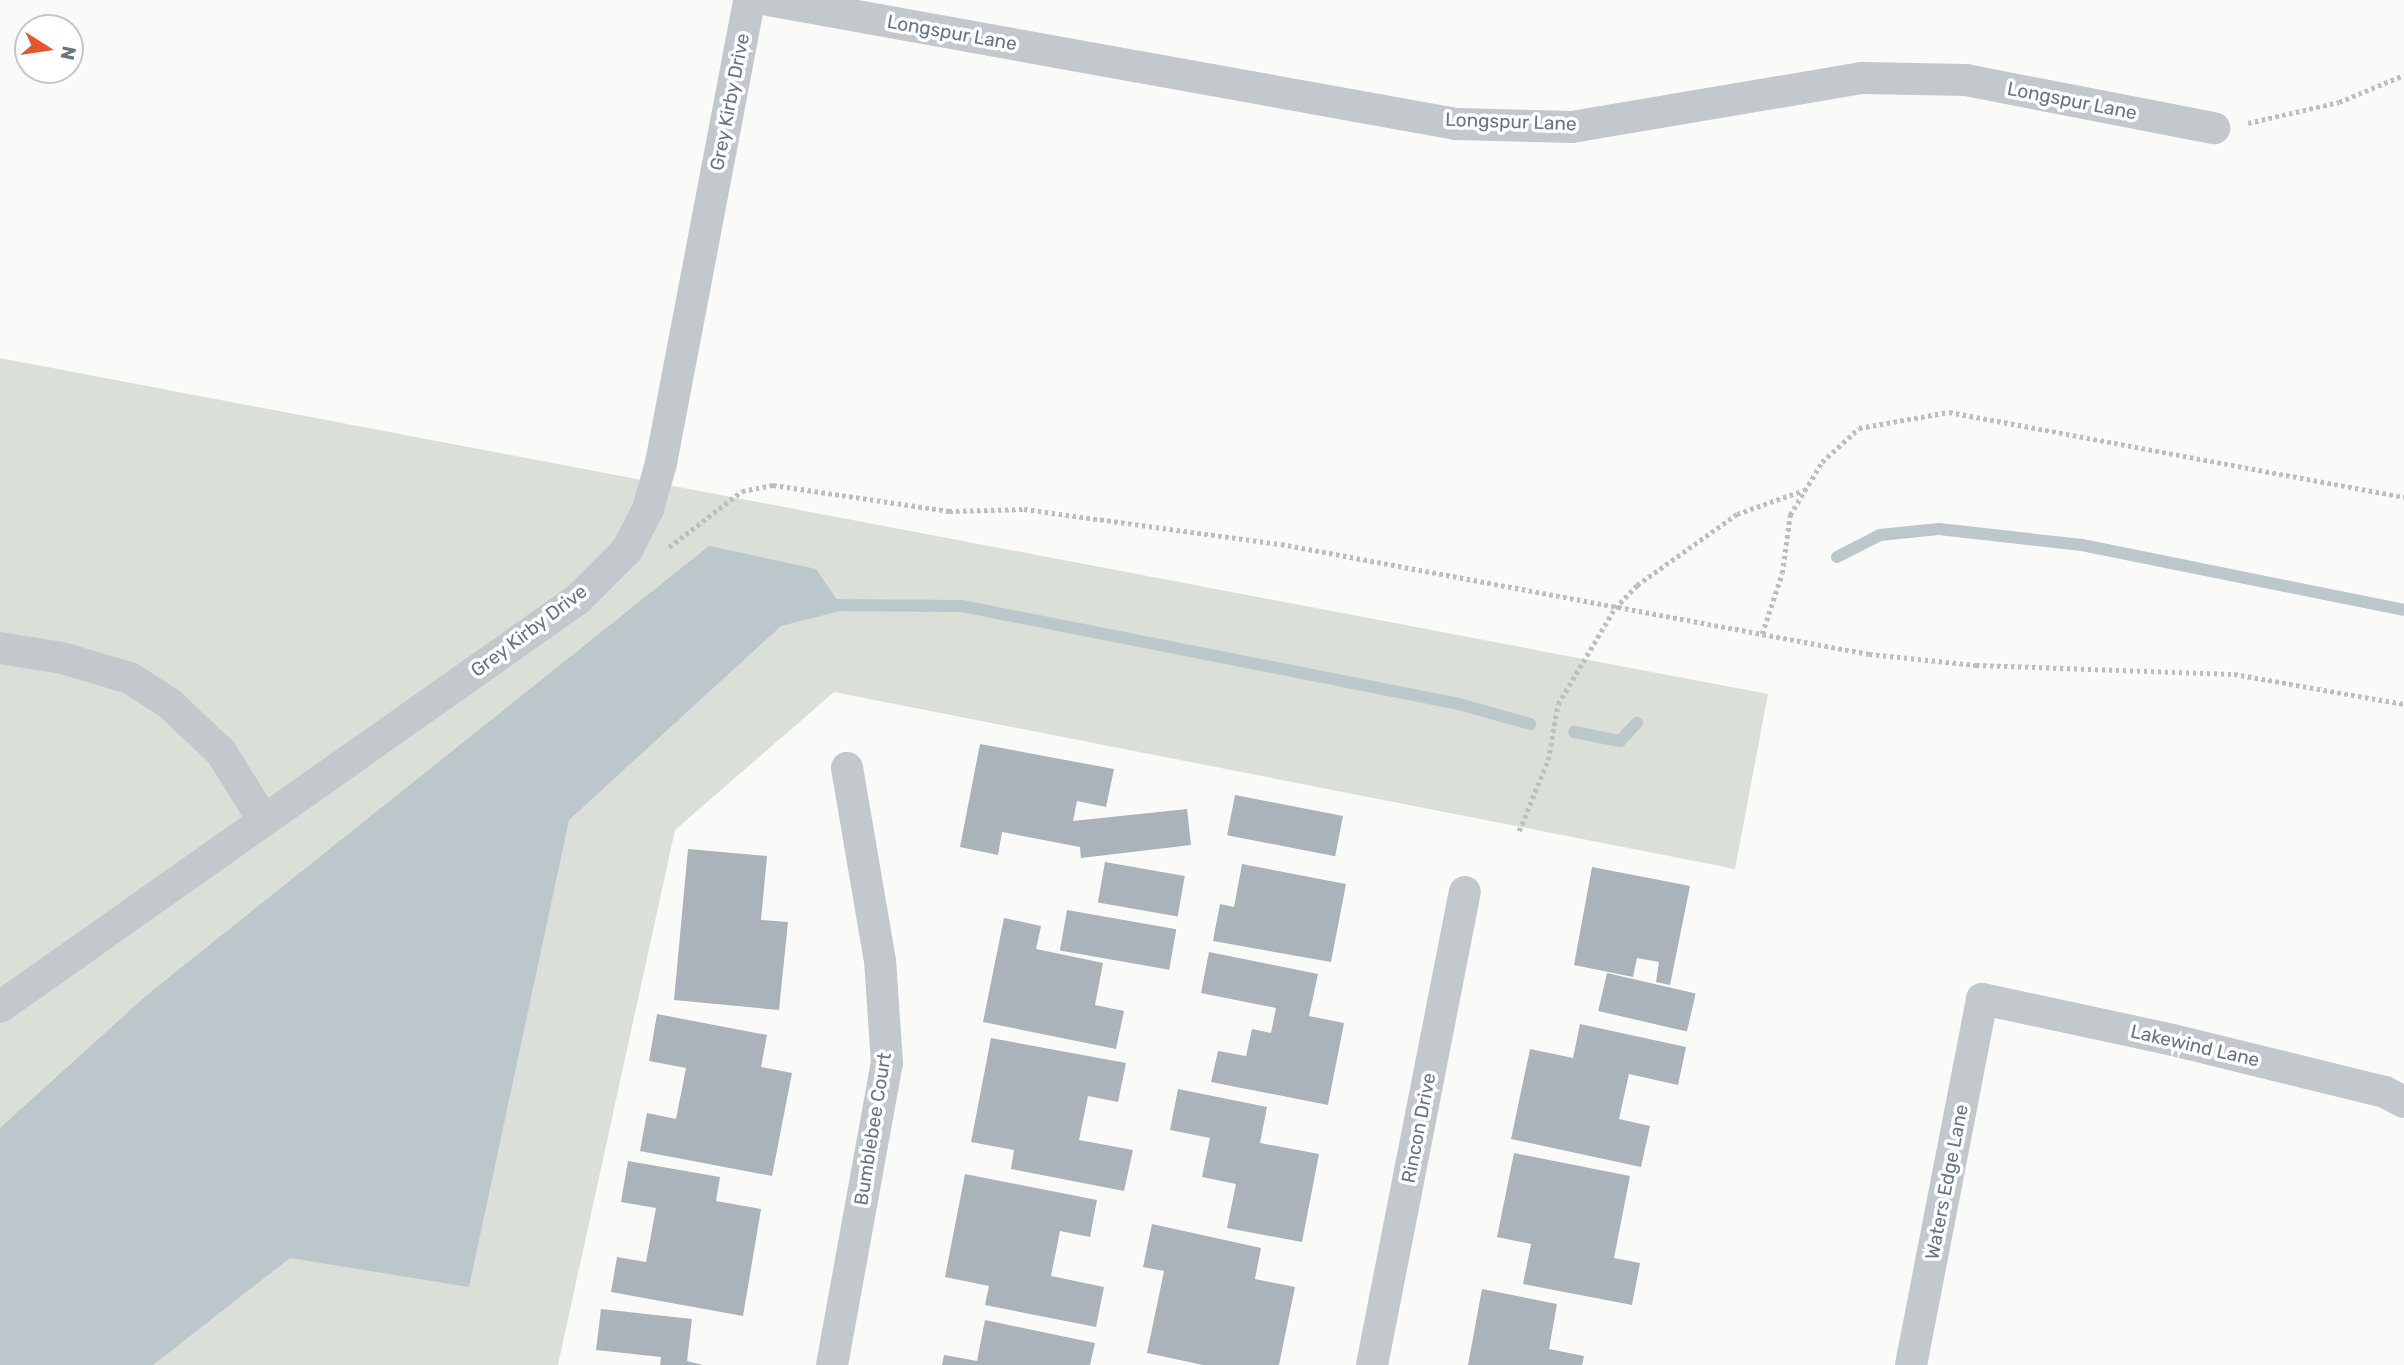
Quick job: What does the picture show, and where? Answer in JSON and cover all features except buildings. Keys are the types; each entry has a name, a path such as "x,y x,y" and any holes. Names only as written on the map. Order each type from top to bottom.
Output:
{"street":[{"name":"Grey Kirby Drive","path":"0,1007 578,599 627,550 661,463 749,0"},
{"name":"Longspur Lane","path":"768,0 1456,124 1572,127 1863,78 1966,80 2214,128"},
{"path":"0,648 62,658 130,678 170,704 221,752 264,821"},
{"name":"Bumblebee Court","path":"832,1365 887,1063 880,961 847,768"},
{"name":"Rincon Drive","path":"1372,1365 1465,892"},
{"name":"Lakewind Lane","path":"1982,999 2186,1043 2385,1092 2404,1101"},
{"name":"Waters Edge Lane","path":"1911,1365 1982,999"}],"path":[{"path":"2214,128 2305,112 2404,75"},
{"path":"1762,634 1782,573 1790,515 1822,462 1860,428 1949,412 2404,497"},
{"path":"634,536 670,548 743,491 773,485 949,511 1024,509 1281,544 1869,654 1976,665 2234,674 2404,704"},
{"path":"1518,831 1533,806 1548,760 1558,704 1615,608 1637,585 1737,514 1806,489"}],"shaded area":[{"path":"0,358 1768,694 1735,869 834,692 675,830 558,1365 0,1365"},
{"path":"709,546 816,569 844,610 781,626 569,820 469,1287 290,1258 153,1365 0,1365 0,1128 148,994"}],"waterway":[{"path":"1837,557 1880,535 1939,529 2082,545 2404,610"},
{"path":"823,605 962,606 1459,704 1530,724"},
{"path":"1574,732 1620,741 1637,723"}]}
